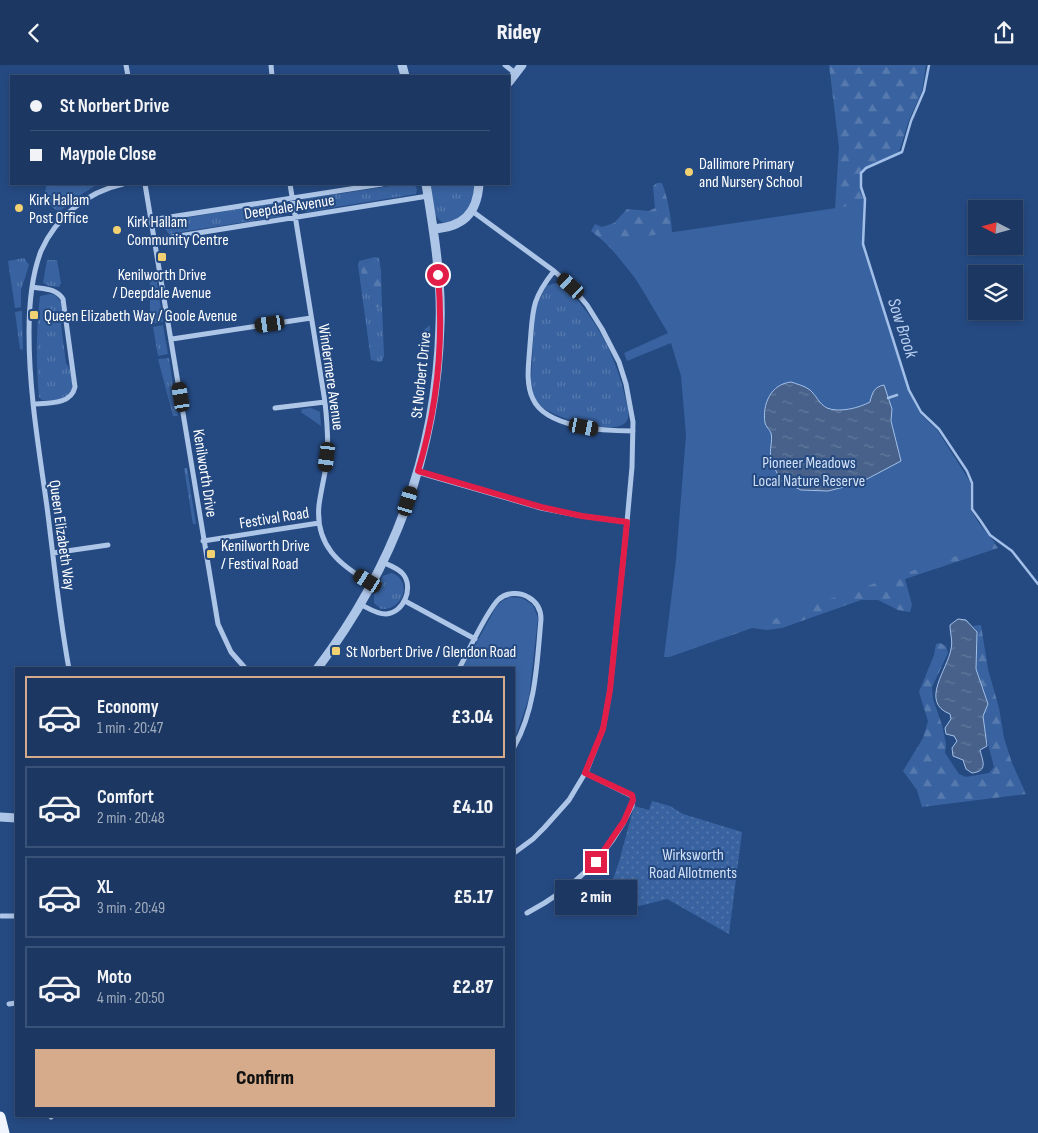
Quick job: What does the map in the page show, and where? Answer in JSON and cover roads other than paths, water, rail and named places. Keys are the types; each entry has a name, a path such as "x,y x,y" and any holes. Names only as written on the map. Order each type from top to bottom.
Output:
{"main road":[{"path":"0,1117 4,1133"}],"street":[{"path":"505,65 515,73"},
{"path":"510,80 522,65"},
{"name":"Queen Elizabeth Way","path":"69,667 33,404 29,355 32,287 40,253 48,237 62,219 78,204 96,193 107,187 118,185"},
{"name":"Kenilworth Drive","path":"145,185 218,624 230,652 244,667"},
{"name":"Windermere Avenue","path":"290,185 325,402 328,441 326,469 319,503 319,523 324,541 336,558 350,571 371,583"},
{"name":"Deepdale Avenue","path":"151,220 376,185"},
{"name":"St Norbert Drive","path":"319,667 336,644 360,604 398,529 418,471 428,433 438,362 441,322 433,229 426,185"},
{"path":"433,229 453,226 465,219 472,211 478,197 479,185"},
{"name":"Deepdale Avenue","path":"154,240 428,196"},
{"path":"472,211 554,271 571,286 587,305 612,347 626,383 634,431 610,690 603,729 585,773 569,800 533,839 515,852"},
{"path":"554,271 539,291 533,311 529,373 532,398 543,412 557,419 596,429 634,431"},
{"path":"32,287 53,290 60,294 63,299 75,387 73,395 67,399 33,404"},
{"path":"172,339 311,318"},
{"path":"275,408 325,402"},
{"path":"418,471 541,507 582,516 627,522"},
{"name":"Festival Road","path":"203,541 319,523"},
{"path":"52,553 108,545"},
{"path":"360,604 376,612 386,614 398,609 405,601 406,579 400,571 382,562"},
{"path":"460,667 496,602 505,595 522,594 533,600 539,608 542,619 532,699 523,728 515,745"},
{"path":"405,601 475,639"},
{"path":"527,913 576,882 596,862 624,821 633,800 632,795 585,773"},
{"path":"0,817 15,818"},
{"path":"562,892 568,901"},
{"path":"1,916 15,916"},
{"path":"9,1003 15,1003"}],"water":[{"path":"791,382 810,390 827,408 837,410 855,408 870,402 874,391 884,385 892,409 891,421 901,461 867,479 855,481 844,487 828,491 801,490 780,480 772,460 770,451 771,436 764,416 769,396 778,387"},
{"path":"958,619 966,620 977,632 976,669 988,704 983,716 987,746 980,750 983,765 980,770 972,773 966,769 963,760 953,756 952,748 957,741 954,736 946,734 945,728 951,719 950,714 941,709 937,702 936,693 951,649 950,625"}],"waterway":[{"name":"Sow Brook","path":"929,65 924,91 911,121 902,152 866,168 861,173 861,187 865,199 863,244 909,390 921,412 939,429 967,471 972,483 972,509 990,535 1012,551 1038,584"},
{"path":"888,398 897,395"}],"place":[{"name":"Dallimore Primary and Nursery School","path":"689,172"},
{"name":"Kirk Hallam Post Office","path":"19,208"},
{"name":"Kirk Hallam Community Centre","path":"117,230"},
{"name":"Kenilworth Drive / Deepdale Avenue","path":"162,257"},
{"name":"Queen Elizabeth Way / Goole Avenue","path":"34,315"},
{"name":"Kenilworth Drive / Festival Road","path":"211,554"},
{"name":"St Norbert Drive / Glendon Road","path":"336,651"}],"park label":[{"name":"Pioneer Meadows Local Nature Reserve","path":"809,471"},
{"name":"Wirksworth Road Allotments","path":"693,863"}]}
